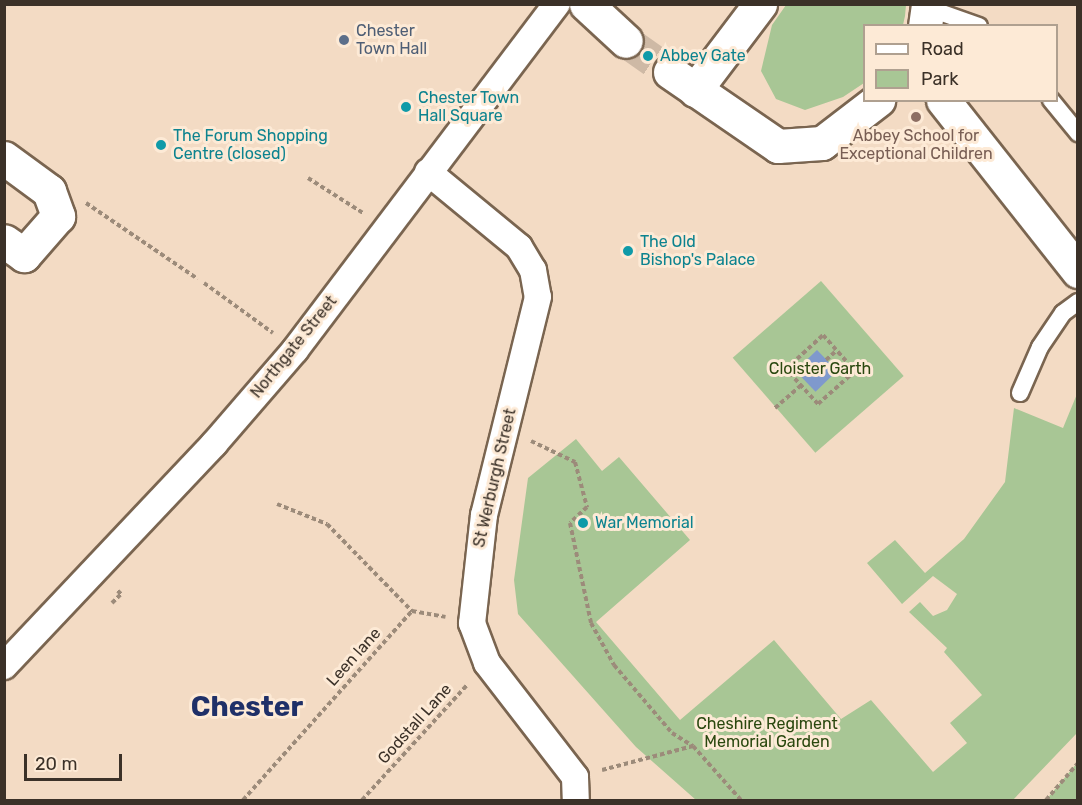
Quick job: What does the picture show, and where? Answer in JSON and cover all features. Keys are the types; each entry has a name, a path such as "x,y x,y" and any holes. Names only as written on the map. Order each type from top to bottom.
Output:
{"street":[{"name":"Northgate Street","path":"4,666 214,444 295,350 557,4"},
{"path":"586,4 626,41"},
{"path":"760,4 683,81 778,146 794,147 834,136 876,102"},
{"path":"945,102 1077,272"},
{"path":"4,158 49,191 56,204 58,216 33,250 24,255 4,241"},
{"name":"St Werburgh Street","path":"428,172 519,247 533,270 538,297 484,515 472,623 487,663 576,789"}],"lane":[{"path":"927,13 971,24"},
{"path":"1053,102 1077,133"},
{"path":"1020,393 1040,347 1063,313 1077,302"}],"path":[{"path":"308,178 387,228"},
{"path":"56,204 94,202 198,279"},
{"path":"204,283 295,350"},
{"path":"823,335 855,371 818,404 801,385 786,369 823,335"},
{"path":"826,360 837,350"},
{"path":"775,408 801,385"},
{"path":"506,429 575,462 587,507 570,523 591,623 614,665 672,733 693,746 741,801"},
{"path":"277,504 327,524 412,611 472,623"},
{"path":"112,603 121,594"},
{"name":"Leen lane","path":"243,801 412,611"},
{"name":"Godstall Lane","path":"362,801 487,663"},
{"path":"576,789 693,746"},
{"path":"1046,801 1077,763"}],"green space":[{"path":"786,5 906,5 903,24 863,24 863,84 843,97 805,110 776,99 761,71 772,25"},
{"name":"Cloister Garth","path":"821,281 904,376 815,453 733,358"},
{"name":"Cheshire Regiment Memorial Garden","path":"1077,394 1077,733 1013,800 696,800 636,747 518,614 514,580 528,478 576,439 602,471 619,457 690,540 596,622 680,720 774,640 841,719 871,700 933,772 967,743 950,723 982,695 944,652 947,648 909,612 920,602 933,616 947,610 957,594 933,576 902,604 867,563 895,540 925,573 964,539 1005,482 1014,408 1063,428"},
{"path":"1077,763 1077,800 1046,800"}],"water":[{"path":"817,350 837,371 816,392 795,371"}],"tunnel":[{"path":"626,41 670,72"}],"place":[{"name":"Chester Town Hall","path":"344,40"},
{"name":"Abbey Gate","path":"648,56"},
{"name":"Chester Town Hall Square","path":"406,107"},
{"name":"Abbey School for Exceptional Children","path":"916,117"},
{"name":"The Forum Shopping Centre (closed)","path":"161,145"},
{"name":"The Old Bishop's Palace","path":"628,251"},
{"name":"War Memorial","path":"583,523"}],"district":[{"name":"Chester","path":"247,707"}]}
